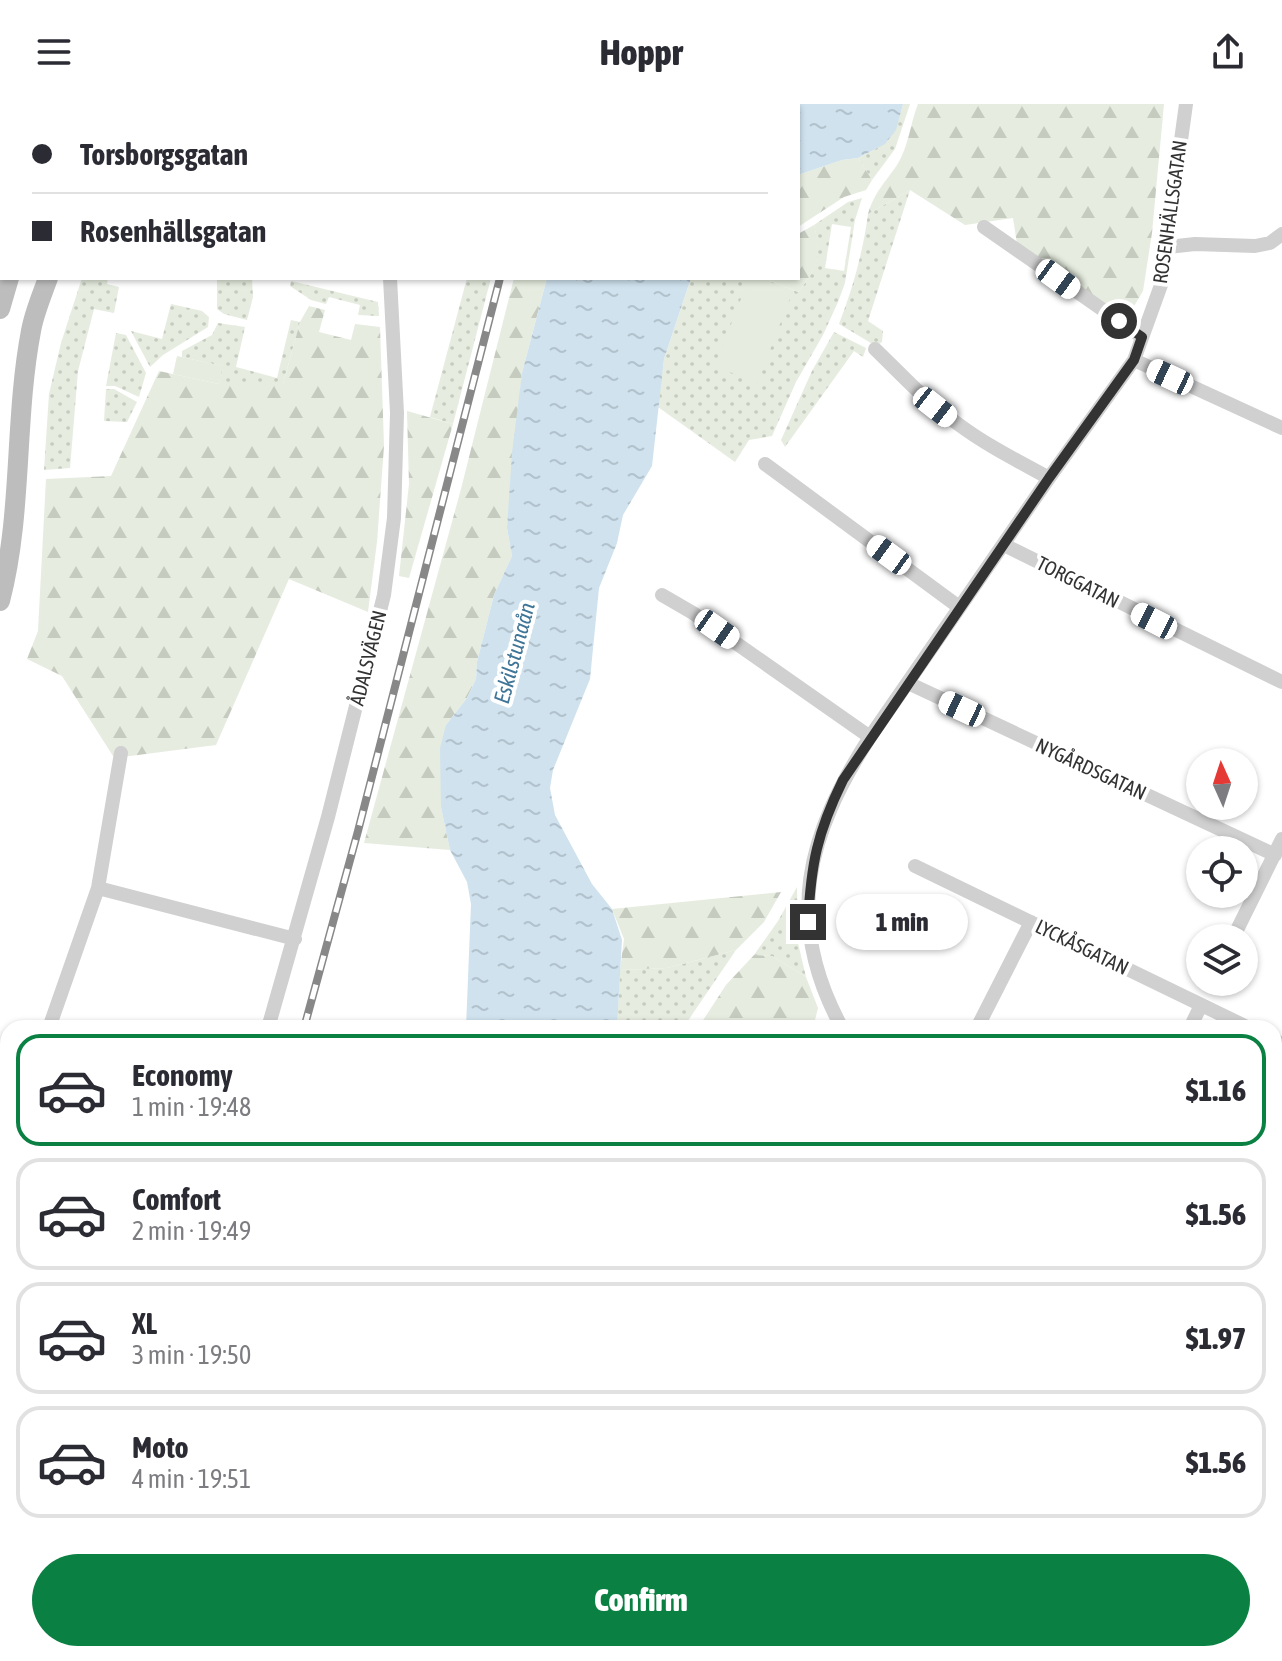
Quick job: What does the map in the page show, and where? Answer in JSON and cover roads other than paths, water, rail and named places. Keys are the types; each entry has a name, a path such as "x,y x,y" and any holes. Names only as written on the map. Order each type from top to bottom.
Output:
{"main road":[{"path":"0,309 8,280"},
{"path":"0,601 13,529 23,386 31,328 47,280"}],"street":[{"name":"ROSENHÄLLSGATAN","path":"838,1020 824,992 811,946 808,922 812,868 828,810 870,737 1134,360 1161,285 1186,104"},
{"path":"984,227 1142,337"},
{"path":"1168,247 1195,244 1255,246 1270,243 1282,234"},
{"name":"ÅDALSVÄGEN","path":"270,1020 295,939 389,567 397,413 390,280"},
{"path":"875,349 958,425 1049,478"},
{"path":"1134,360 1282,428"},
{"path":"765,464 959,607"},
{"name":"TORGGATAN","path":"1004,545 1282,682"},
{"path":"662,595 705,621 870,737"},
{"name":"NYGÅRDSGATAN","path":"908,683 1275,855"},
{"path":"52,1020 98,888 121,753"},
{"path":"1240,924 1282,839"},
{"name":"LYCKÅSGATAN","path":"915,866 1232,1020"},
{"path":"98,888 295,939"},
{"path":"981,1020 1031,922"},
{"path":"1194,1020 1201,1005"}],"water":[{"path":"800,104 903,104 896,130 885,144 858,158 842,160 800,174"},
{"name":"Eskilstunaån","path":"546,280 690,280 664,359 652,466 623,515 617,543 599,588 590,679 553,770 550,788 555,815 592,884 612,909 622,940 617,1020 466,1020 471,904 467,882 450,850 441,807 440,748 446,725 467,698 476,679 477,662 494,595 512,556 507,528 522,373"}],"railway":[{"path":"306,1020 499,280"}]}
